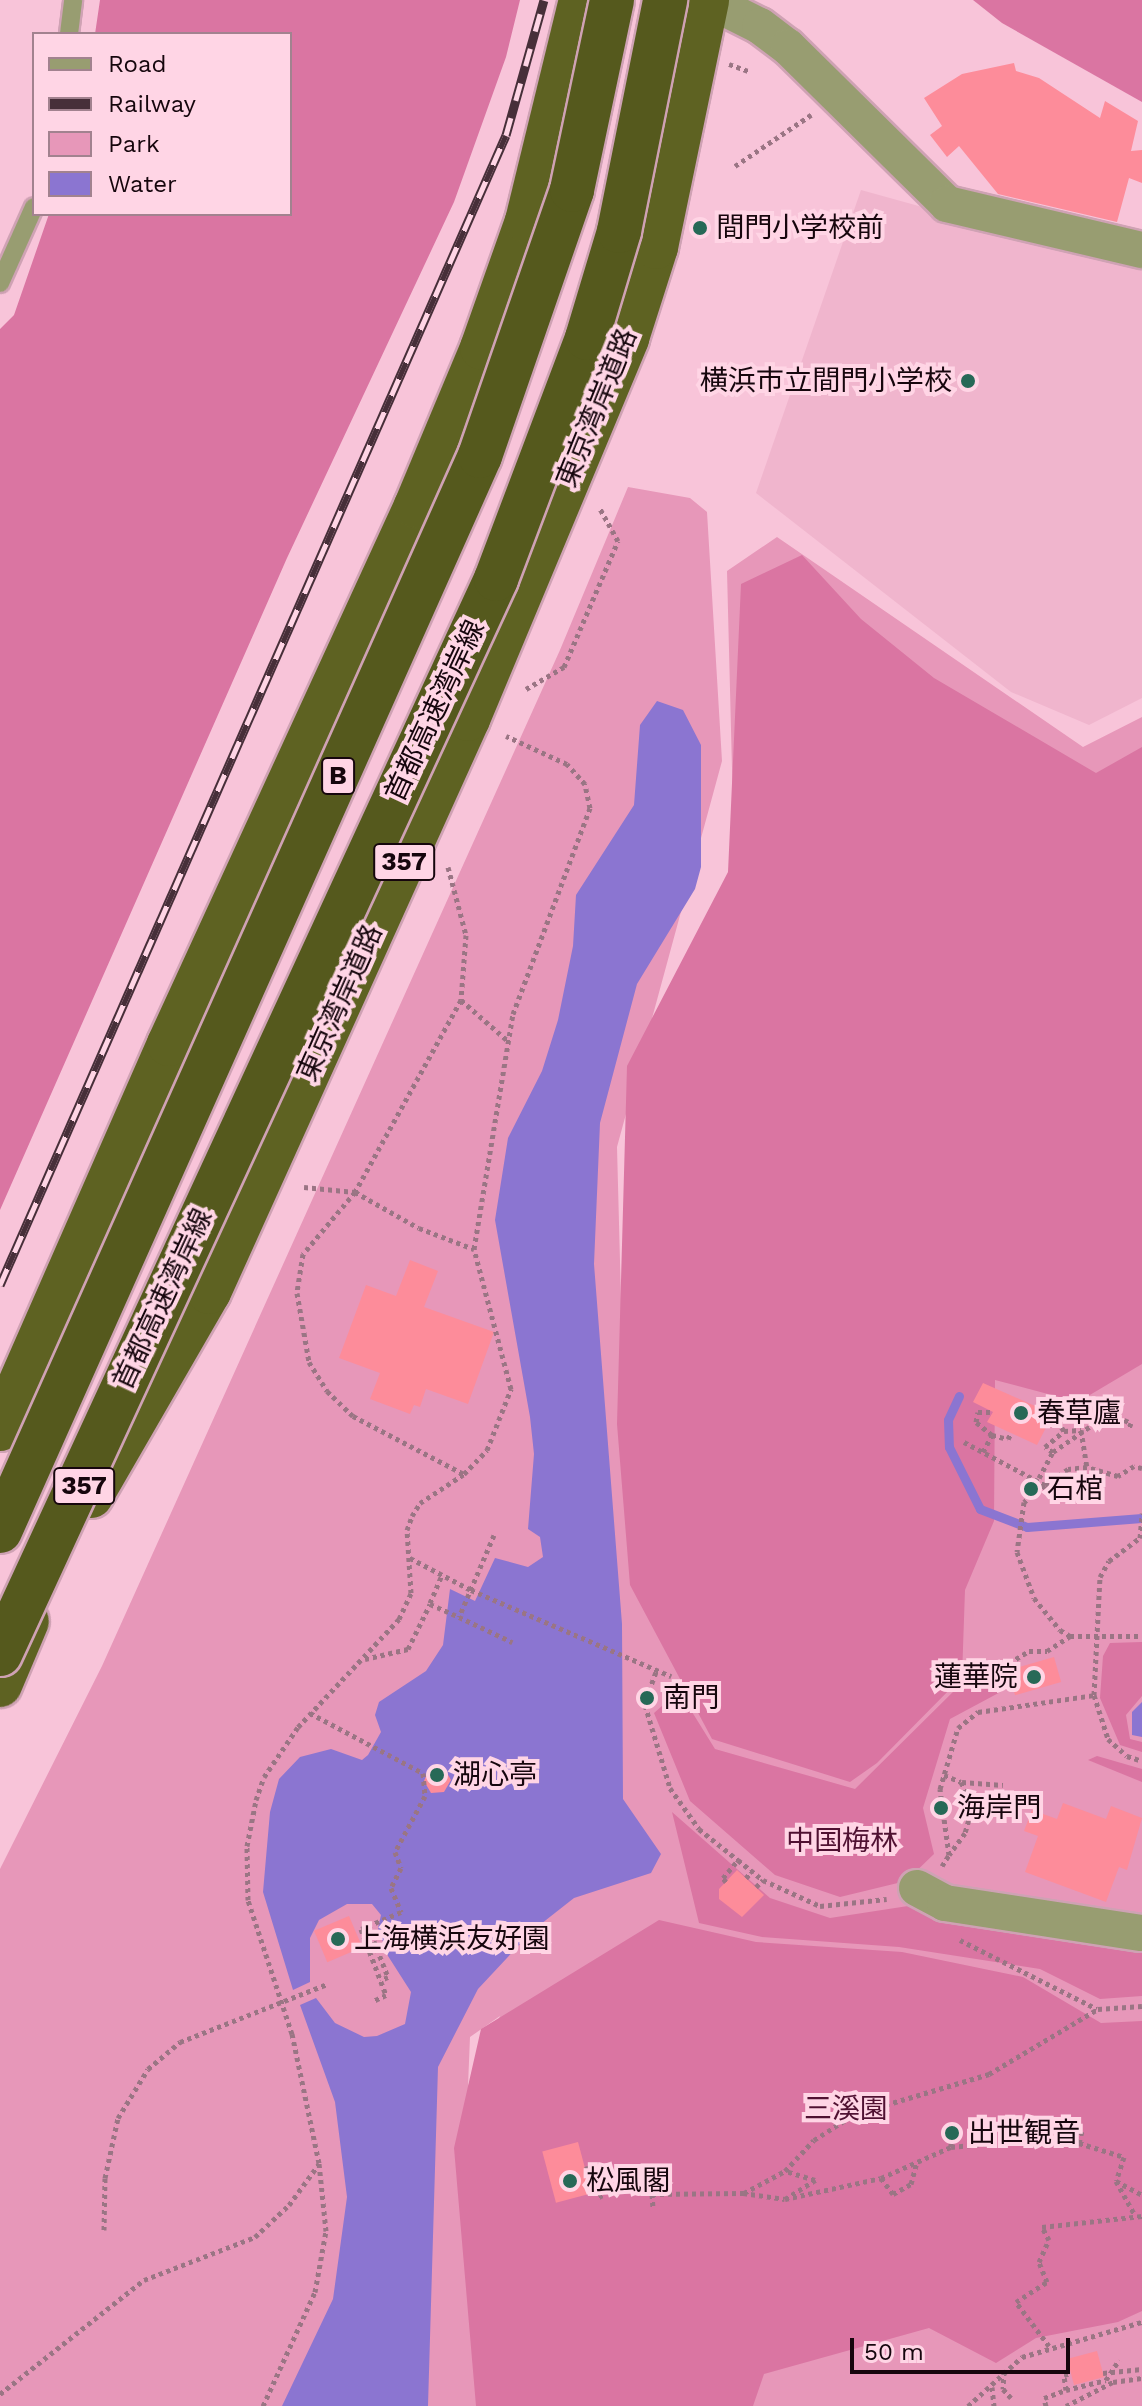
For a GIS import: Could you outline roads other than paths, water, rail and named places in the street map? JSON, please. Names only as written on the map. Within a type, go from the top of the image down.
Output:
[{"type":"highway","points":[[0,1429],[482,348],[527,221],[581,0]]},
{"type":"highway","name":"首都高速湾岸線","points":[[0,1531],[480,456],[572,190],[612,0]]},
{"type":"highway","name":"首都高速湾岸線","points":[[0,1654],[496,579],[587,338],[619,231],[665,0]]},
{"type":"highway","name":"東京湾岸道路","points":[[48,1570],[209,1292],[474,705],[627,338],[659,233],[708,0]]},
{"type":"highway","points":[[0,1456],[58,1362]]},
{"type":"highway","name":"東京湾岸道路","points":[[0,1685],[121,1402]]},
{"type":"street","points":[[708,0],[760,26],[838,96],[947,204],[1142,250]]},
{"type":"street","points":[[917,1888],[945,1903],[1142,1933]]},
{"type":"lane","points":[[69,32],[73,0]]},
{"type":"lane","points":[[0,283],[32,211]]},
{"type":"water","points":[[657,701],[683,710],[701,745],[701,867],[695,889],[637,984],[600,1123],[594,1264],[622,1624],[623,1799],[661,1854],[651,1873],[574,1898],[532,1931],[478,1989],[438,2067],[428,2406],[282,2406],[333,2299],[347,2197],[335,2102],[300,2005],[316,1998],[335,2023],[364,2037],[377,2036],[405,2024],[411,1992],[388,1956],[378,1928],[381,1915],[372,1904],[347,1904],[319,1920],[310,1938],[310,1982],[293,1990],[263,1892],[270,1812],[279,1779],[300,1757],[331,1749],[362,1760],[368,1755],[381,1732],[375,1715],[379,1702],[426,1671],[443,1645],[450,1589],[475,1601],[495,1558],[528,1567],[543,1557],[540,1537],[528,1529],[534,1454],[495,1220],[508,1138],[542,1071],[558,1020],[573,946],[576,895],[634,805],[640,725]]},
{"type":"water","points":[[1142,1702],[1142,1737],[1132,1735],[1132,1712]]},
{"type":"waterway","points":[[959,1396],[948,1420],[949,1447],[980,1509],[1027,1527],[1142,1518]]},
{"type":"railway","points":[[0,1285],[506,135],[544,0]]},
{"type":"place","name":"間門小学校前","points":[[700,228]]},
{"type":"place","name":"横浜市立間門小学校","points":[[968,381]]},
{"type":"place","name":"春草廬","points":[[1021,1413]]},
{"type":"place","name":"石棺","points":[[1031,1489]]},
{"type":"place","name":"蓮華院","points":[[1034,1677]]},
{"type":"place","name":"南門","points":[[647,1698]]},
{"type":"place","name":"湖心亭","points":[[437,1775]]},
{"type":"place","name":"海岸門","points":[[941,1808]]},
{"type":"place","name":"上海横浜友好園","points":[[338,1939]]},
{"type":"place","name":"出世観音","points":[[952,2133]]},
{"type":"place","name":"松風閣","points":[[570,2181]]},
{"type":"park label","name":"中国梅林","points":[[842,1841]]},
{"type":"park label","name":"三溪園","points":[[846,2109]]}]
